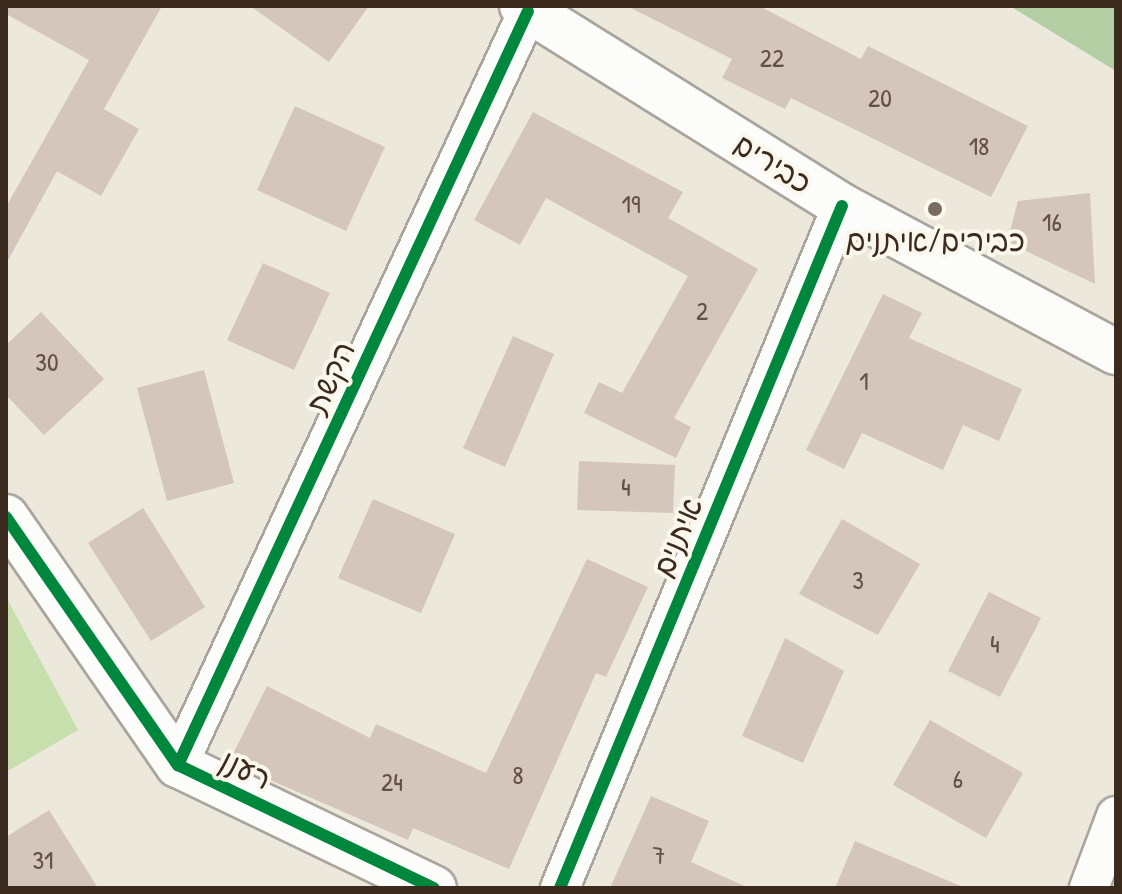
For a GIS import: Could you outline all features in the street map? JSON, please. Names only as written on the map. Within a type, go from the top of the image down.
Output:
[{"type":"street","name":"כבירים","points":[[525,8],[842,206],[1116,352]]},
{"type":"street","name":"הקשת","points":[[178,765],[525,8]]},
{"type":"street","name":"איתנים","points":[[560,888],[842,206]]},
{"type":"street","name":"רענן","points":[[6,517],[178,765],[434,888]]},
{"type":"street","points":[[1089,888],[1116,816]]},
{"type":"green space","points":[[1010,6],[1116,6],[1116,71]]},
{"type":"green space","points":[[6,597],[78,730],[6,772]]},
{"type":"building","points":[[6,6],[162,6],[104,109],[139,129],[101,196],[57,171],[6,264],[6,207],[89,60],[6,14]]},
{"type":"building","points":[[250,6],[369,6],[329,62]]},
{"type":"building","points":[[627,6],[759,6],[861,59],[868,46],[1028,126],[991,197],[791,98],[785,109],[722,78],[732,59]]},
{"type":"building","points":[[295,106],[385,147],[346,231],[257,190]]},
{"type":"building","points":[[533,112],[683,192],[668,218],[758,269],[674,418],[691,427],[676,458],[584,413],[599,382],[622,393],[688,276],[546,198],[520,245],[474,220]]},
{"type":"building","points":[[1090,193],[1095,284],[1007,242],[1018,201]]},
{"type":"building","points":[[263,263],[330,293],[294,370],[227,340]]},
{"type":"building","points":[[883,294],[922,313],[909,338],[1022,389],[999,441],[963,425],[943,470],[862,433],[844,469],[806,450]]},
{"type":"building","points":[[41,312],[104,379],[44,435],[6,395],[6,345]]},
{"type":"building","points":[[513,336],[554,354],[505,467],[463,448]]},
{"type":"building","points":[[204,370],[234,483],[167,501],[137,388]]},
{"type":"building","points":[[579,461],[675,465],[673,513],[577,510]]},
{"type":"building","points":[[373,499],[455,534],[421,613],[338,578]]},
{"type":"building","points":[[143,508],[205,607],[151,641],[88,543]]},
{"type":"building","points":[[842,519],[920,564],[878,635],[799,594]]},
{"type":"building","points":[[587,559],[648,587],[606,677],[596,673],[509,869],[413,828],[408,840],[229,762],[267,686],[370,738],[376,724],[486,773]]},
{"type":"building","points":[[989,592],[1041,618],[1000,697],[948,671]]},
{"type":"building","points":[[785,638],[844,671],[803,763],[742,736]]},
{"type":"building","points":[[930,720],[1023,773],[986,838],[893,785]]},
{"type":"building","points":[[651,796],[709,821],[691,862],[749,888],[610,888]]},
{"type":"building","points":[[49,810],[98,888],[6,888],[6,837]]},
{"type":"building","points":[[855,841],[965,888],[835,888]]},
{"type":"cycle path","points":[[178,765],[528,11]]},
{"type":"cycle path","points":[[560,888],[842,206]]},
{"type":"cycle path","points":[[6,517],[178,765],[434,888]]},
{"type":"place","name":"כבירים/איתנים","points":[[935,209]]}]
